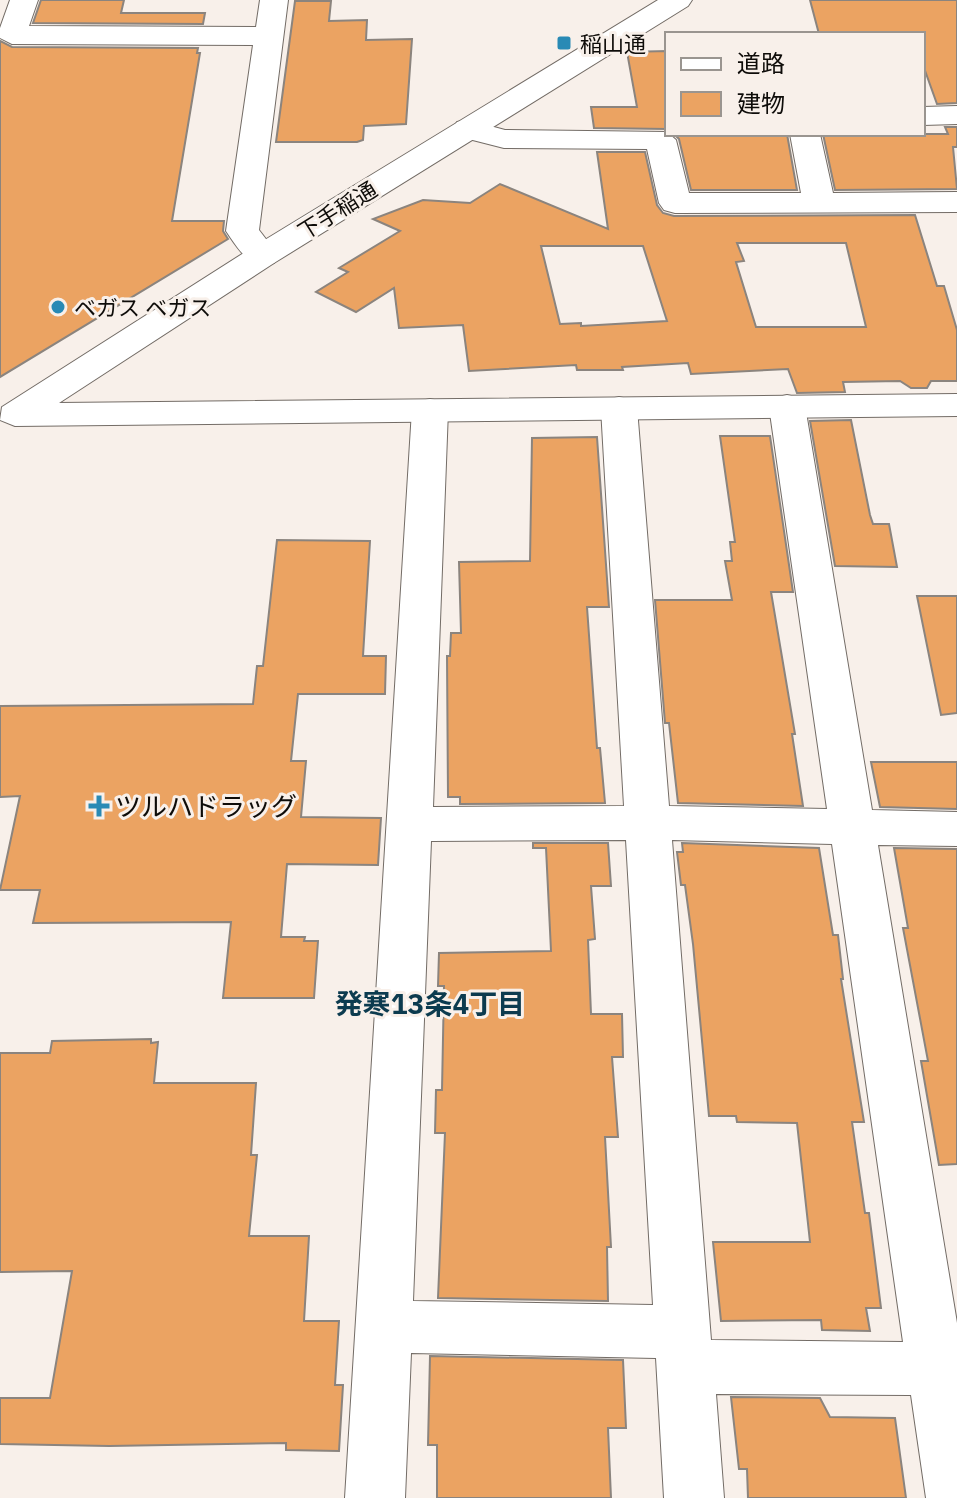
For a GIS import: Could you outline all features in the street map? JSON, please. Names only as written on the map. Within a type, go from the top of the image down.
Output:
[{"type":"street","points":[[24,0],[12,35],[269,36]]},
{"type":"street","points":[[262,256],[242,231],[274,0]]},
{"type":"street","name":"下手稲通","points":[[6,417],[678,0]]},
{"type":"street","points":[[925,116],[957,115]]},
{"type":"street","points":[[468,129],[504,139],[661,140],[675,203],[951,202],[957,238]]},
{"type":"street","points":[[805,136],[819,202]]},
{"type":"street","points":[[6,417],[787,406],[956,408]]},
{"type":"street","points":[[787,406],[852,829],[947,1369],[956,1498]]},
{"type":"street","points":[[619,408],[694,1498]]},
{"type":"street","points":[[375,1498],[430,410]]},
{"type":"street","points":[[409,824],[648,823],[957,829]]},
{"type":"street","points":[[384,1327],[947,1369]]},
{"type":"building","points":[[41,0],[124,0],[121,13],[205,13],[203,24],[33,23]]},
{"type":"building","points":[[810,0],[957,0],[957,103],[937,104],[925,71],[925,32],[818,32]]},
{"type":"building","points":[[295,1],[331,1],[329,21],[367,20],[366,40],[412,39],[406,124],[364,126],[363,140],[357,142],[276,142]]},
{"type":"building","name":"ベガス ベガス","points":[[0,41],[12,47],[198,48],[197,53],[200,53],[172,221],[224,221],[223,231],[228,239],[0,377]]},
{"type":"building","points":[[665,51],[665,129],[594,128],[591,107],[637,107],[627,52]]},
{"type":"building","points":[[945,127],[957,127],[957,147],[953,147],[957,189],[835,190],[823,136],[948,134]]},
{"type":"building","points":[[676,136],[787,136],[797,190],[691,190]]},
{"type":"building","points":[[597,152],[645,152],[657,205],[663,213],[674,216],[915,215],[937,286],[944,286],[957,330],[957,381],[931,381],[927,388],[911,388],[900,381],[843,382],[845,392],[797,393],[788,369],[691,374],[688,363],[622,367],[623,370],[577,370],[576,365],[469,371],[463,325],[399,328],[394,288],[356,312],[316,292],[348,272],[339,268],[400,231],[373,219],[423,200],[470,203],[500,184],[608,229]],"holes":[[[737,243],[846,243],[866,327],[756,327],[736,262],[744,261]],[[541,246],[643,246],[667,321],[581,326],[581,323],[560,324]]]},
{"type":"building","points":[[851,420],[870,515],[873,524],[889,524],[897,567],[835,566],[810,421]]},
{"type":"building","points":[[720,436],[770,436],[793,592],[771,592],[795,734],[792,734],[803,806],[678,803],[669,723],[665,723],[655,600],[732,600],[725,561],[732,561],[730,542],[735,542]]},
{"type":"building","points":[[597,437],[609,607],[587,607],[597,748],[600,748],[605,803],[460,804],[460,797],[448,797],[447,656],[450,656],[451,633],[461,633],[459,562],[530,561],[532,438]]},
{"type":"building","points":[[277,540],[370,541],[363,656],[386,656],[385,694],[298,694],[291,761],[306,761],[301,817],[381,818],[378,865],[287,864],[281,937],[305,937],[304,941],[318,941],[314,998],[223,998],[231,922],[33,923],[40,890],[0,890],[20,796],[0,797],[0,706],[253,704],[257,666],[263,666]]},
{"type":"building","points":[[917,596],[957,596],[957,713],[941,715]]},
{"type":"building","points":[[871,762],[957,762],[957,809],[880,807]]},
{"type":"building","points":[[533,843],[608,843],[611,886],[591,886],[595,939],[588,940],[591,1014],[622,1014],[623,1057],[612,1057],[618,1137],[605,1137],[611,1247],[607,1247],[608,1301],[438,1298],[445,1133],[435,1133],[436,1090],[442,1090],[444,986],[438,986],[439,953],[551,951],[546,848],[533,848]]},
{"type":"building","points":[[682,843],[819,848],[833,935],[838,935],[841,979],[864,1122],[852,1122],[865,1213],[869,1213],[881,1308],[866,1308],[870,1331],[822,1330],[821,1320],[721,1321],[713,1242],[810,1242],[797,1123],[737,1122],[736,1116],[709,1116],[693,944],[677,852],[683,852]]},
{"type":"building","points":[[894,848],[957,849],[957,1164],[939,1165],[921,1061],[928,1061],[903,928],[908,928]]},
{"type":"building","points":[[151,1039],[151,1043],[158,1042],[154,1083],[256,1083],[251,1155],[257,1155],[249,1236],[309,1236],[304,1321],[339,1321],[335,1385],[343,1385],[339,1451],[286,1450],[286,1443],[0,1444],[0,1398],[50,1398],[72,1271],[0,1272],[0,1053],[50,1053],[52,1041]]},
{"type":"building","points":[[430,1356],[623,1360],[626,1428],[608,1428],[611,1498],[437,1498],[437,1445],[428,1445]]},
{"type":"building","points":[[731,1397],[820,1398],[830,1417],[895,1418],[906,1498],[748,1498],[747,1469],[739,1469]]},
{"type":"place","name":"稲山通","points":[[564,43]]},
{"type":"place","name":"ベガス ベガス","points":[[58,307]]},
{"type":"place","name":"ツルハドラッグ","points":[[99,806]]},
{"type":"district","name":"発寒13条4丁目","points":[[430,1003]]}]
